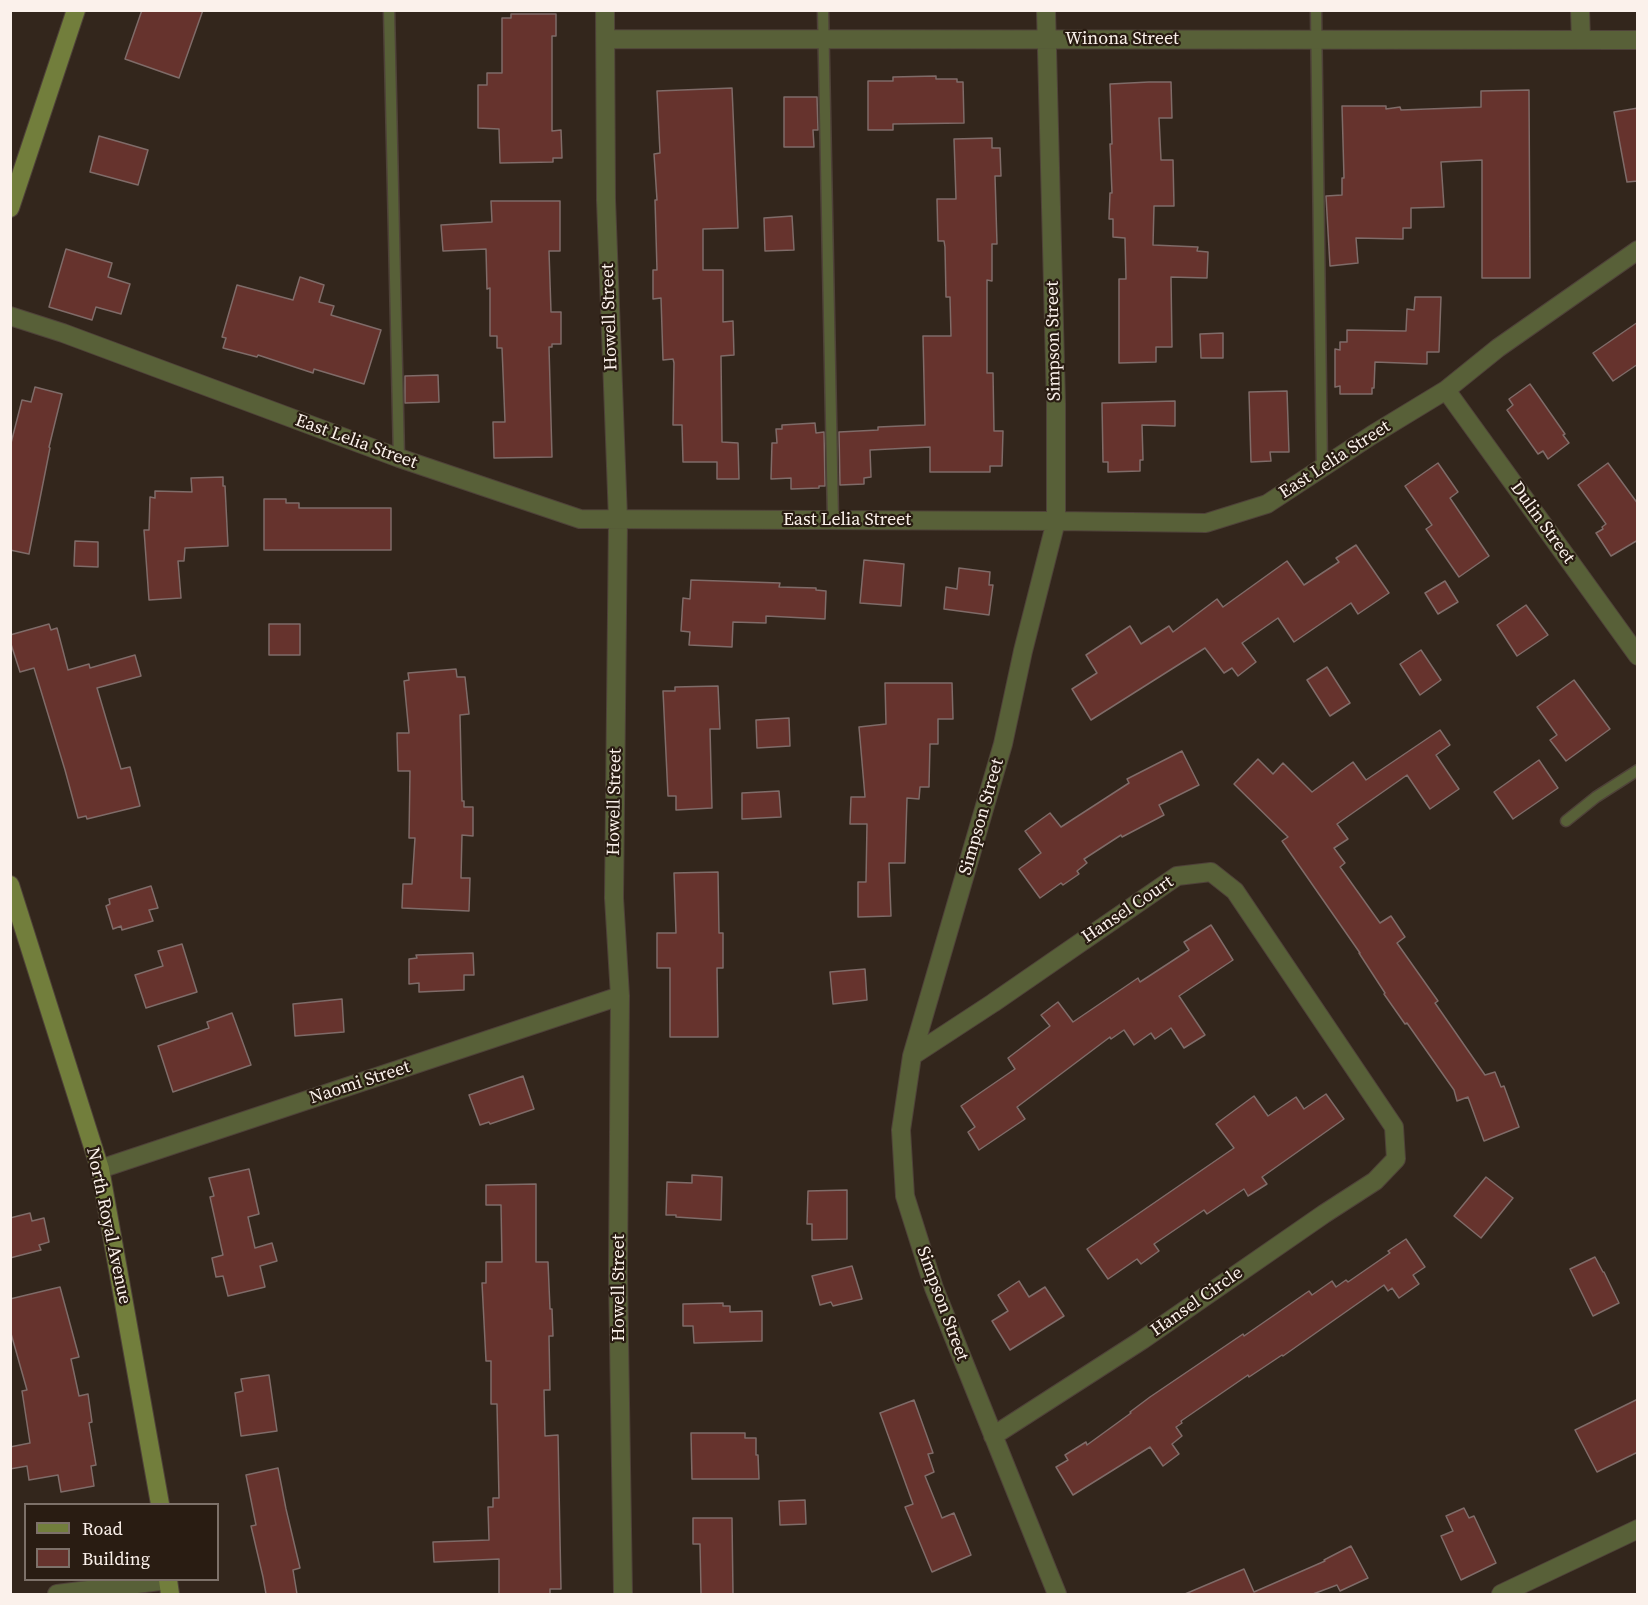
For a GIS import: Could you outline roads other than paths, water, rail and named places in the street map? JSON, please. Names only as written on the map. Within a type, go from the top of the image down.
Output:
[{"type":"street","points":[[10,208],[76,10]]},
{"type":"street","name":"Howell Street","points":[[605,10],[606,200],[618,519],[614,898],[620,996],[618,1274],[623,1594]]},
{"type":"street","name":"Simpson Street","points":[[1046,10],[1056,404],[1056,521],[1023,651],[1003,744],[912,1056],[901,1130],[905,1197],[934,1288],[1057,1594]]},
{"type":"street","points":[[1580,10],[1581,40]]},
{"type":"street","name":"Winona Street","points":[[606,39],[1638,40]]},
{"type":"street","name":"East Lelia Street","points":[[10,316],[63,333],[399,458],[580,519],[1206,523],[1268,504],[1372,435],[1446,390],[1498,348],[1638,250]]},
{"type":"street","name":"Dulin Street","points":[[1446,390],[1638,656]]},
{"type":"street","name":"Hansel Court","points":[[912,1056],[1177,876],[1211,872],[1234,891],[1394,1127],[1396,1160]]},
{"type":"street","name":"North Royal Avenue","points":[[10,885],[100,1169],[160,1503]]},
{"type":"street","name":"Naomi Street","points":[[100,1169],[620,996]]},
{"type":"street","name":"Hansel Circle","points":[[993,1436],[1142,1340],[1375,1181],[1396,1160]]},
{"type":"street","points":[[1501,1594],[1638,1529]]},
{"type":"street","points":[[57,1594],[160,1581]]},
{"type":"lane","points":[[389,10],[399,458]]},
{"type":"lane","points":[[823,10],[833,520]]},
{"type":"lane","points":[[1316,10],[1322,469]]},
{"type":"lane","points":[[1566,821],[1596,797],[1638,770]]}]
